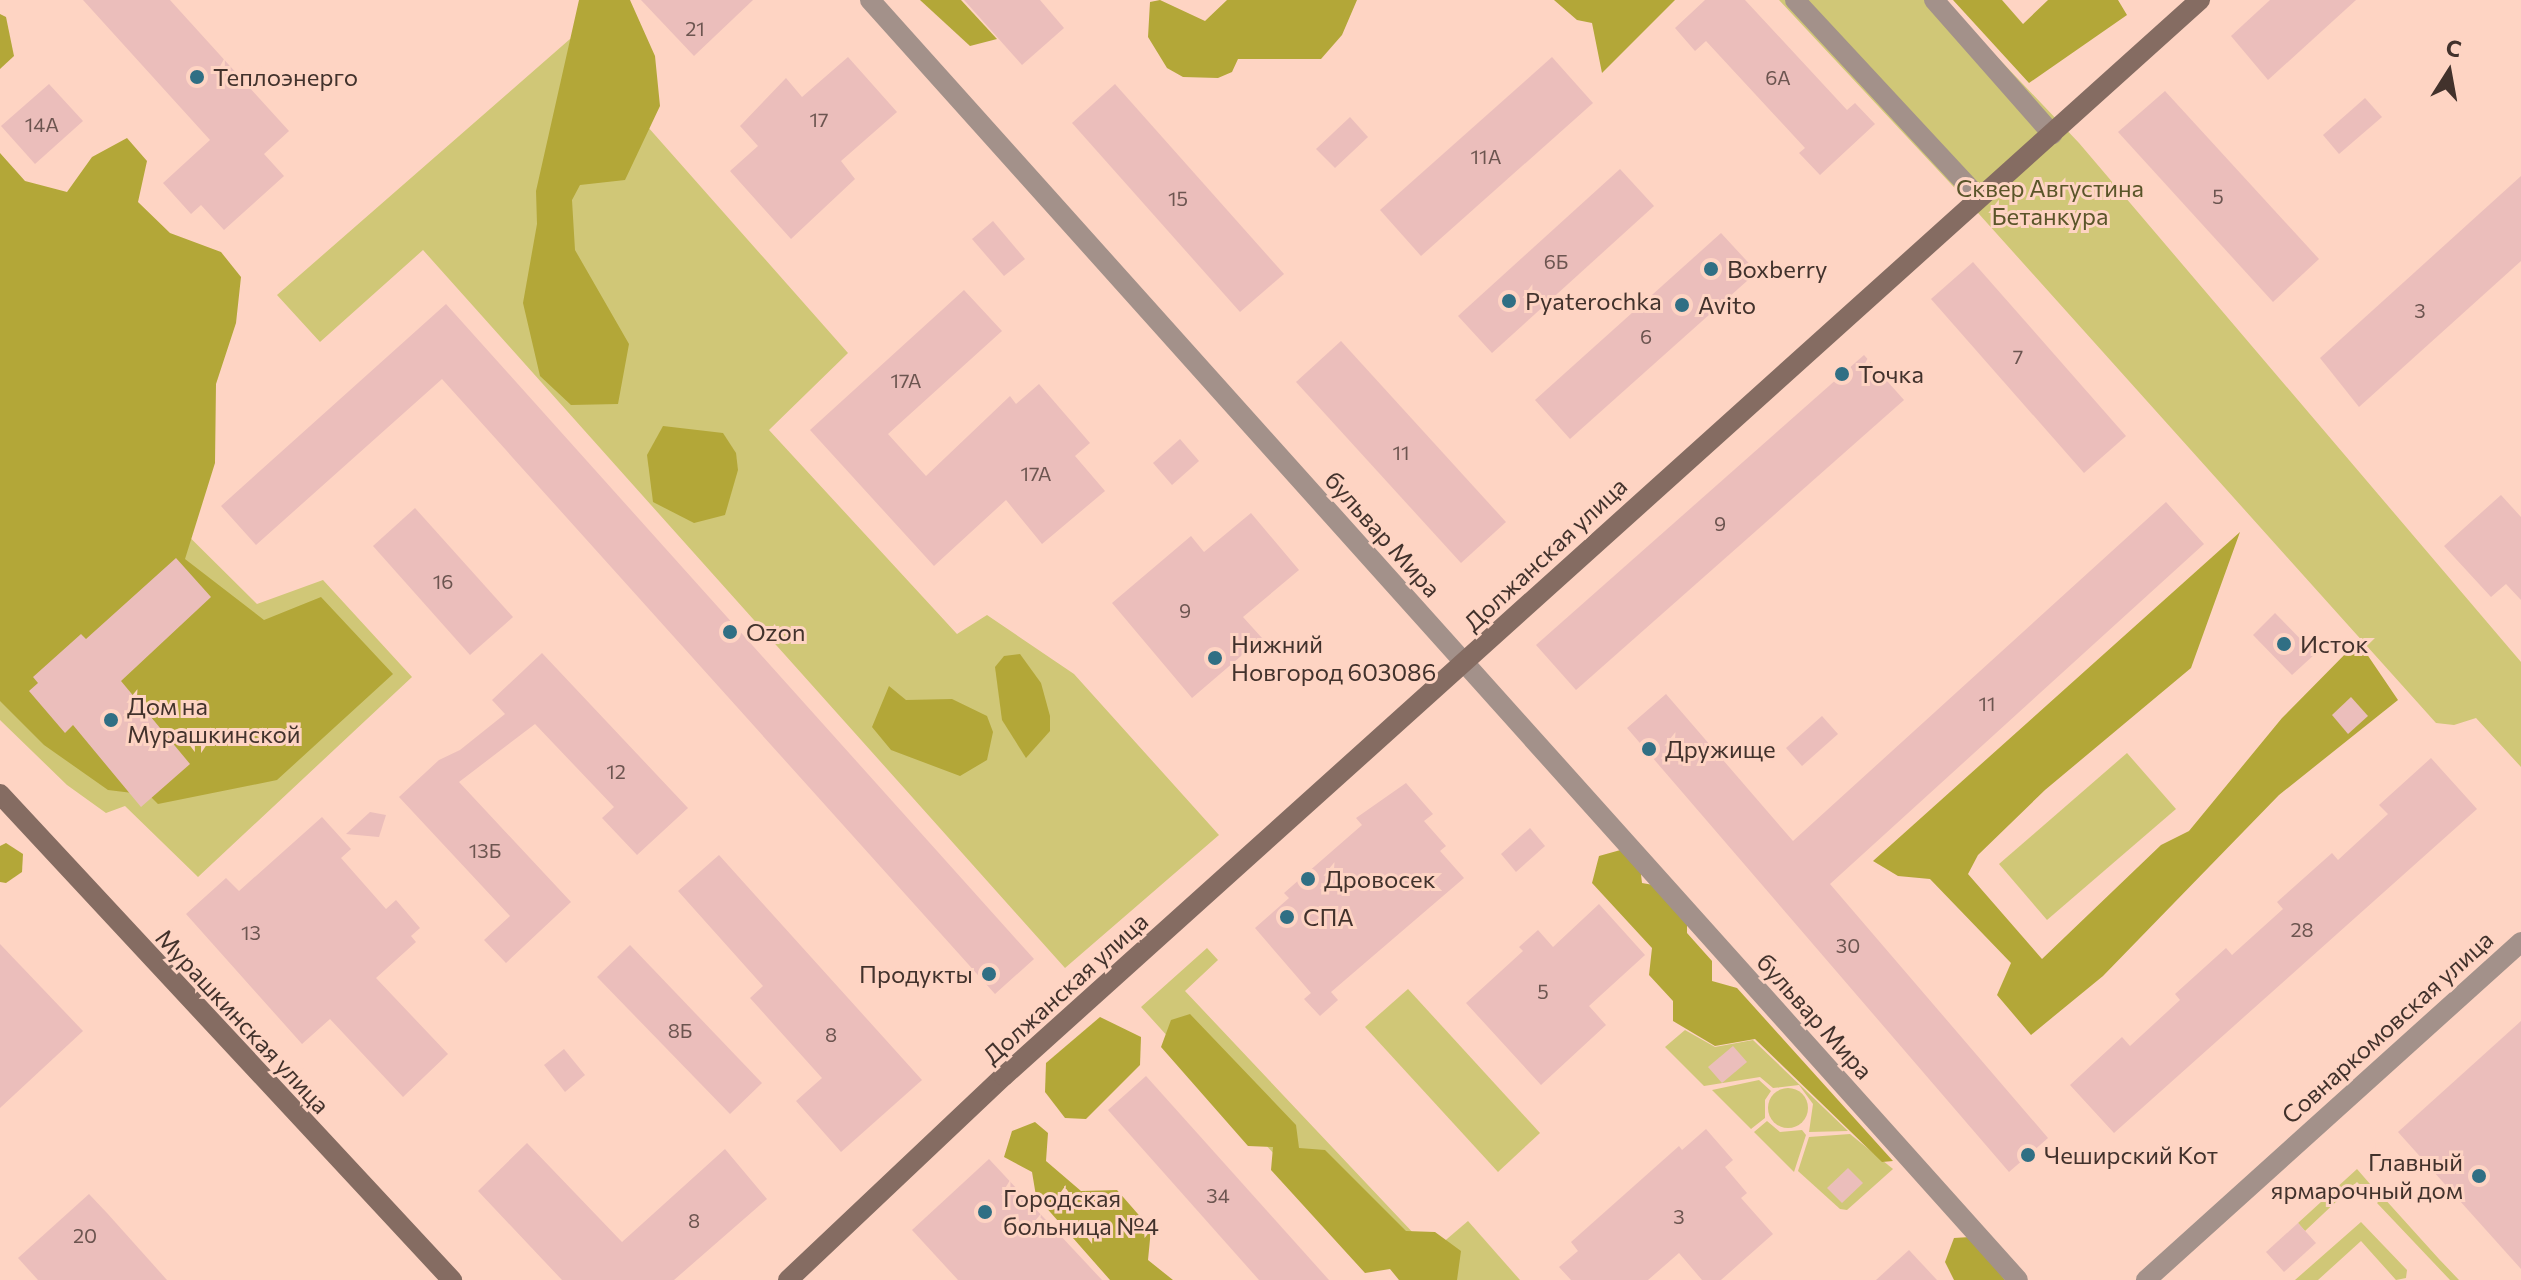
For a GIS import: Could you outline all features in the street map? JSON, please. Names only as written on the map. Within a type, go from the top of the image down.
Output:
[{"type":"main road","name":"Должанская улица","points":[[788,1280],[1004,1076],[1467,664],[1577,558],[2200,0]]},
{"type":"main road","name":"Мурашкинская улица","points":[[0,794],[452,1280]]},
{"type":"street","name":"бульвар Мира","points":[[870,0],[2018,1280]]},
{"type":"street","points":[[1795,0],[1978,197]]},
{"type":"street","points":[[1934,0],[2052,134]]},
{"type":"street","name":"Совнаркомовская улица","points":[[2146,1280],[2521,942]]},
{"type":"green space","name":"Сквер Августина Бетанкура","points":[[1779,0],[1943,0],[2079,143],[2521,662],[2521,767],[2476,718],[2454,725],[2436,723],[1979,214]]},
{"type":"green space","points":[[570,39],[848,353],[769,430],[957,634],[987,615],[1074,674],[1219,835],[1065,968],[423,250],[320,342],[277,295]]},
{"type":"green space","points":[[138,486],[257,604],[323,580],[412,677],[198,877],[125,806],[106,813],[67,785],[0,720],[0,582]]},
{"type":"green space","points":[[2127,753],[2176,809],[2047,920],[1999,864]]},
{"type":"green space","points":[[1207,948],[1218,960],[1185,991],[1417,1237],[1379,1270],[1141,1007]]},
{"type":"green space","points":[[1408,989],[1540,1133],[1498,1172],[1365,1027]]},
{"type":"green space","points":[[1685,1030],[1715,1047],[1753,1040],[1848,1131],[1809,1132],[1813,1104],[1799,1085],[1773,1088],[1760,1077],[1704,1086],[1665,1047]]},
{"type":"green space","points":[[1759,1080],[1771,1091],[1765,1100],[1765,1118],[1751,1129],[1712,1090]]},
{"type":"green space","points":[[1788,1088],[1802,1094],[1808,1108],[1802,1122],[1788,1128],[1774,1122],[1768,1108],[1774,1094]]},
{"type":"green space","points":[[1767,1121],[1780,1132],[1802,1130],[1806,1135],[1794,1172],[1754,1132]]},
{"type":"green space","points":[[1850,1134],[1893,1169],[1847,1210],[1840,1209],[1798,1171],[1809,1137]]},
{"type":"green space","points":[[2357,1169],[2370,1184],[2365,1190],[2357,1182],[2305,1231],[2298,1223]]},
{"type":"green space","points":[[2383,1197],[2459,1280],[2450,1280],[2377,1203]]},
{"type":"green space","points":[[1468,1221],[1520,1280],[1399,1280]]},
{"type":"green space","points":[[2361,1222],[2407,1270],[2406,1278],[2396,1280],[2361,1241],[2318,1280],[2295,1280]]},
{"type":"shaded area","points":[[579,0],[630,0],[655,56],[660,106],[625,180],[580,185],[572,200],[575,250],[629,344],[618,404],[571,405],[540,376],[523,303],[537,224],[536,191]]},
{"type":"shaded area","points":[[920,0],[961,0],[997,39],[970,46]]},
{"type":"shaded area","points":[[1160,0],[1205,21],[1227,0],[1357,0],[1342,35],[1321,59],[1238,59],[1232,72],[1218,78],[1183,77],[1167,68],[1148,37],[1150,2]]},
{"type":"shaded area","points":[[1554,0],[1675,0],[1602,73],[1592,23],[1577,20]]},
{"type":"shaded area","points":[[1953,0],[2002,0],[2023,24],[2048,0],[2118,0],[2127,15],[2029,83]]},
{"type":"shaded area","points":[[0,14],[6,17],[14,56],[0,69]]},
{"type":"shaded area","points":[[127,138],[147,161],[138,202],[170,233],[221,252],[241,277],[236,323],[216,384],[215,463],[185,559],[264,620],[321,597],[393,674],[277,780],[158,804],[149,795],[108,790],[44,745],[0,701],[0,153],[25,181],[67,192],[92,157]]},
{"type":"shaded area","points":[[663,426],[723,433],[736,453],[738,470],[725,515],[694,523],[653,502],[647,455]]},
{"type":"shaded area","points":[[2240,532],[2191,668],[2045,790],[1978,855],[1968,874],[2042,959],[2161,845],[2189,831],[2282,718],[2358,641],[2398,700],[2279,795],[2103,976],[2031,1035],[1997,995],[2011,963],[1930,879],[1898,876],[1873,861]]},
{"type":"shaded area","points":[[1020,654],[1041,683],[1050,716],[1050,731],[1026,758],[1002,720],[995,667],[1004,656]]},
{"type":"shaded area","points":[[889,686],[906,700],[952,699],[987,716],[993,732],[987,760],[960,776],[891,750],[872,727]]},
{"type":"shaded area","points":[[6,843],[23,854],[22,872],[6,883],[0,882],[0,846]]},
{"type":"shaded area","points":[[1624,849],[1640,866],[1642,883],[1659,886],[1687,916],[1687,933],[1712,961],[1712,981],[1737,988],[1893,1161],[1882,1162],[1755,1039],[1715,1046],[1673,1021],[1673,1001],[1649,975],[1652,948],[1592,883],[1599,856]]},
{"type":"shaded area","points":[[1190,1014],[1296,1125],[1299,1148],[1325,1150],[1406,1231],[1435,1232],[1461,1251],[1457,1280],[1399,1280],[1390,1269],[1365,1273],[1271,1170],[1273,1147],[1248,1146],[1161,1047],[1171,1020]]},
{"type":"shaded area","points":[[1100,1017],[1141,1037],[1140,1065],[1086,1119],[1065,1118],[1045,1092],[1046,1063]]},
{"type":"shaded area","points":[[1035,1122],[1048,1133],[1046,1161],[1081,1191],[1117,1190],[1151,1229],[1148,1260],[1173,1280],[1110,1280],[1036,1196],[1032,1172],[1004,1157],[1012,1131]]},
{"type":"shaded area","points":[[1970,1237],[2005,1280],[1954,1280],[1945,1262],[1954,1238]]},
{"type":"building","name":"Теплоэнерго","points":[[83,0],[170,0],[289,131],[264,154],[284,176],[224,230],[201,205],[191,214],[163,183],[210,140]]},
{"type":"building","points":[[641,0],[753,0],[694,56]]},
{"type":"building","points":[[964,0],[1040,0],[1064,28],[1022,65]]},
{"type":"building","points":[[1705,0],[1745,0],[1847,110],[1855,103],[1875,124],[1820,175],[1799,153],[1805,148],[1706,41],[1695,51],[1675,28]]},
{"type":"building","points":[[2270,0],[2356,0],[2268,80],[2231,36]]},
{"type":"building","points":[[848,57],[897,112],[841,161],[855,179],[791,239],[730,171],[758,146],[740,126],[786,78],[802,97]]},
{"type":"building","points":[[1552,57],[1593,103],[1421,256],[1380,210]]},
{"type":"building","points":[[49,84],[83,121],[35,164],[1,126]]},
{"type":"building","points":[[1115,84],[1284,274],[1240,312],[1072,123]]},
{"type":"building","points":[[2165,91],[2319,259],[2273,302],[2118,132]]},
{"type":"building","points":[[2365,98],[2382,117],[2339,154],[2323,135]]},
{"type":"building","points":[[1350,117],[1368,137],[1335,168],[1316,149]]},
{"type":"building","points":[[1620,169],[1654,206],[1492,353],[1458,316]]},
{"type":"building","points":[[2521,176],[2521,261],[2359,407],[2320,358]]},
{"type":"building","points":[[993,221],[1025,259],[1004,276],[972,239]]},
{"type":"building","points":[[1721,233],[1757,272],[1570,439],[1535,400]]},
{"type":"building","points":[[1973,262],[2126,436],[2084,473],[1931,299]]},
{"type":"building","points":[[964,290],[1002,331],[888,434],[926,476],[1010,396],[1016,404],[1039,384],[1090,443],[1075,456],[1105,491],[1042,544],[1006,500],[934,566],[810,430]]},
{"type":"building","points":[[446,304],[1034,959],[995,994],[442,379],[256,545],[221,506]]},
{"type":"building","points":[[1341,341],[1506,522],[1461,563],[1296,382]]},
{"type":"building","points":[[1864,355],[1904,400],[1576,690],[1536,645]]},
{"type":"building","points":[[1180,439],[1199,461],[1172,485],[1153,463]]},
{"type":"building","points":[[2501,495],[2521,517],[2521,600],[2506,584],[2491,597],[2444,546]]},
{"type":"building","points":[[2166,502],[2204,544],[1830,884],[2048,1138],[2009,1172],[1627,728],[1666,694],[1793,841]]},
{"type":"building","points":[[415,508],[513,617],[470,655],[373,546]]},
{"type":"building","points":[[1251,513],[1299,570],[1243,617],[1262,638],[1192,698],[1112,603],[1191,536],[1204,552]]},
{"type":"building","name":"Дом на Мурашкинской","points":[[176,558],[211,597],[121,681],[190,764],[141,807],[73,725],[65,733],[29,691],[38,683],[33,677],[81,634],[86,639]]},
{"type":"building","name":"Исток","points":[[2275,613],[2315,654],[2292,675],[2253,635]]},
{"type":"building","points":[[542,653],[688,808],[637,855],[602,818],[614,807],[535,724],[459,782],[571,902],[506,963],[484,940],[510,916],[399,797],[439,760],[460,750],[505,714],[492,700]]},
{"type":"building","points":[[2351,697],[2368,716],[2348,734],[2332,715]]},
{"type":"building","points":[[1822,716],[1838,734],[1802,766],[1786,748]]},
{"type":"building","points":[[2431,758],[2477,809],[2114,1133],[2070,1085],[2122,1037],[2130,1046],[2180,1000],[2175,994],[2226,948],[2232,955],[2283,909],[2277,902],[2332,853],[2338,860],[2388,814],[2379,805]]},
{"type":"building","points":[[1406,783],[1433,814],[1424,821],[1446,846],[1440,851],[1464,878],[1331,992],[1338,1000],[1320,1016],[1304,999],[1311,993],[1255,928],[1289,898],[1284,893],[1362,825],[1356,818]]},
{"type":"building","points":[[370,812],[386,815],[379,837],[346,834]]},
{"type":"building","points":[[322,817],[351,849],[341,858],[386,909],[396,900],[420,928],[411,936],[416,942],[376,978],[448,1054],[403,1097],[330,1019],[302,1044],[186,914],[226,878],[239,891]]},
{"type":"building","points":[[1530,828],[1545,846],[1516,872],[1501,854]]},
{"type":"building","points":[[719,855],[922,1080],[841,1152],[796,1101],[822,1078],[750,998],[763,986],[678,891]]},
{"type":"building","points":[[1599,904],[1645,955],[1589,1006],[1606,1025],[1541,1085],[1466,1003],[1523,951],[1519,947],[1538,930],[1553,947]]},
{"type":"building","points":[[0,944],[83,1031],[0,1108]]},
{"type":"building","points":[[630,945],[762,1083],[730,1114],[597,977]]},
{"type":"building","name":"Главный ярмарочный дом","points":[[2521,1021],[2521,1269],[2398,1132]]},
{"type":"building","points":[[1733,1046],[1747,1062],[1722,1083],[1708,1067]]},
{"type":"building","points":[[564,1049],[585,1075],[565,1092],[544,1065]]},
{"type":"building","points":[[1146,1076],[1329,1280],[1259,1280],[1108,1110]]},
{"type":"building","points":[[1706,1129],[1733,1160],[1725,1167],[1747,1193],[1741,1198],[1773,1234],[1721,1280],[1702,1280],[1679,1253],[1648,1280],[1571,1280],[1559,1267],[1578,1251],[1571,1242],[1679,1146],[1682,1150]]},
{"type":"building","points":[[527,1143],[622,1242],[725,1149],[767,1199],[674,1280],[562,1280],[478,1191]]},
{"type":"building","name":"Городская больница №4","points":[[989,1159],[1102,1280],[958,1280],[912,1230]]},
{"type":"building","points":[[1848,1168],[1863,1183],[1842,1203],[1827,1188]]},
{"type":"building","points":[[89,1194],[167,1280],[38,1280],[18,1258]]},
{"type":"building","points":[[2298,1223],[2316,1243],[2284,1272],[2266,1252]]},
{"type":"building","points":[[1909,1250],[1937,1280],[1876,1280]]},
{"type":"place","name":"Теплоэнерго","points":[[197,77]]},
{"type":"place","name":"Boxberry","points":[[1711,269]]},
{"type":"place","name":"Pyaterochka","points":[[1509,301]]},
{"type":"place","name":"Avito","points":[[1682,305]]},
{"type":"place","name":"Точка","points":[[1842,374]]},
{"type":"place","name":"Ozon","points":[[730,632]]},
{"type":"place","name":"Исток","points":[[2284,644]]},
{"type":"place","name":"Нижний Новгород 603086","points":[[1215,658]]},
{"type":"place","name":"Дом на Мурашкинской","points":[[111,720]]},
{"type":"place","name":"Дружище","points":[[1649,749]]},
{"type":"place","name":"Дровосек","points":[[1308,879]]},
{"type":"place","name":"СПА","points":[[1287,917]]},
{"type":"place","name":"Продукты","points":[[989,974]]},
{"type":"place","name":"Чеширский Кот","points":[[2028,1155]]},
{"type":"place","name":"Главный ярмарочный дом","points":[[2479,1176]]},
{"type":"place","name":"Городская больница №4","points":[[985,1212]]}]
